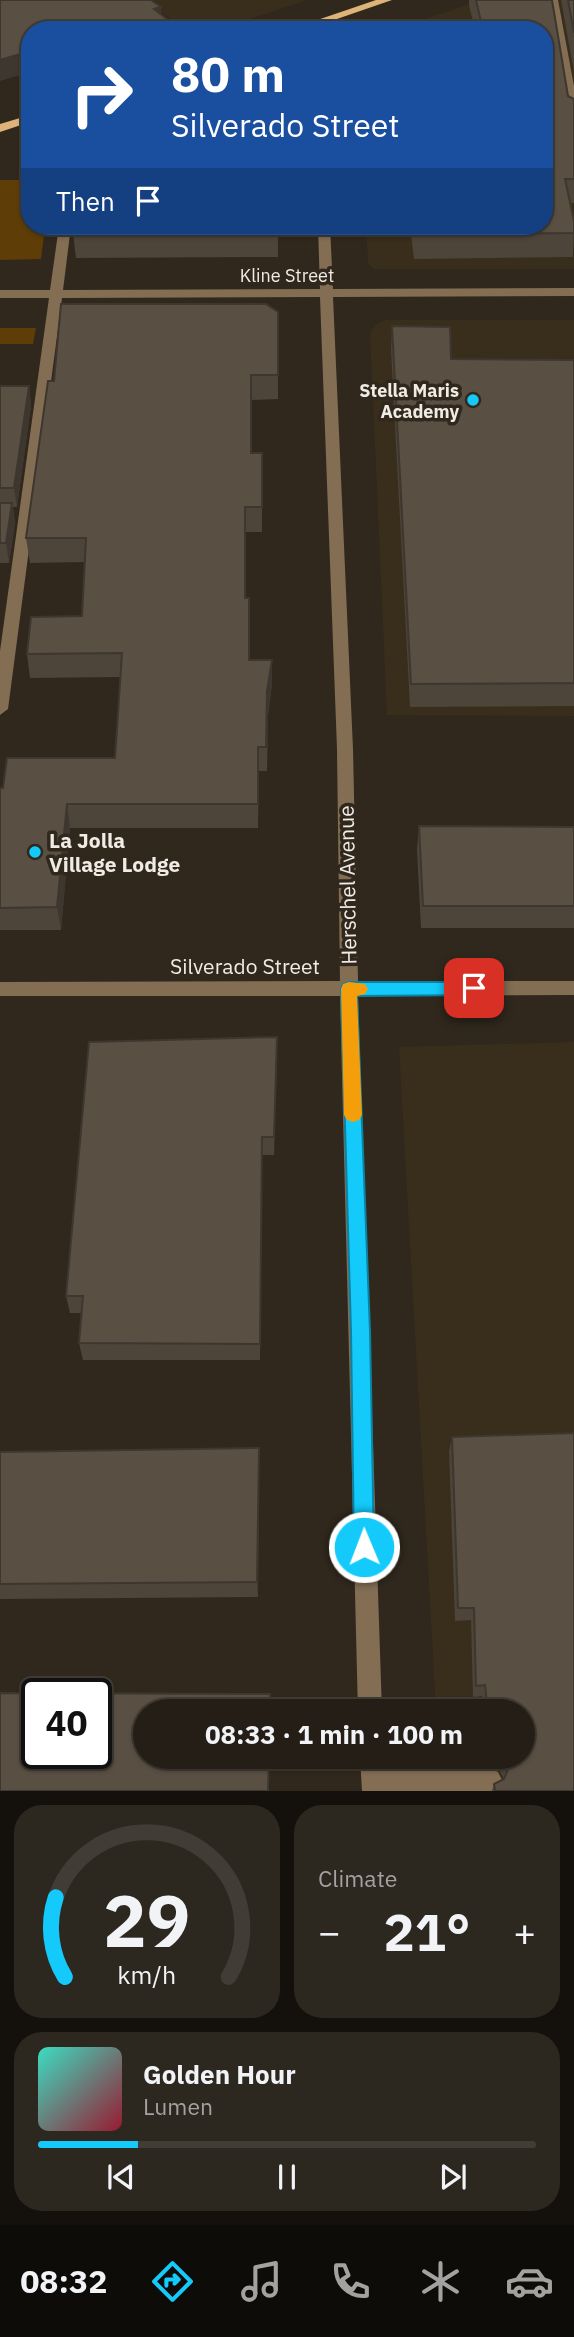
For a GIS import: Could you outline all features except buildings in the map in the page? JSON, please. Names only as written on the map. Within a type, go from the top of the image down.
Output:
[{"type":"main road","points":[[330,21],[387,0]]},
{"type":"main road","points":[[0,128],[21,121]]},
{"type":"street","points":[[553,0],[574,119]]},
{"type":"street","points":[[0,709],[20,515],[57,293],[64,235]]},
{"type":"street","name":"Herschel Avenue","points":[[324,235],[345,749],[349,989],[370,1699]]},
{"type":"street","name":"Kline Street","points":[[0,294],[574,292]]},
{"type":"street","name":"Silverado Street","points":[[0,989],[574,988]]},
{"type":"street","points":[[373,1775],[490,1780]]},
{"type":"shaded area","points":[[145,0],[307,0],[244,21],[174,21]]},
{"type":"shaded area","points":[[481,0],[574,0],[574,126],[553,59],[553,21],[419,21]]},
{"type":"shaded area","points":[[0,180],[21,180],[21,235],[44,235],[41,259],[0,260]]},
{"type":"shaded area","points":[[574,196],[574,269],[374,269],[368,264],[366,235],[553,235],[553,217]]},
{"type":"shaded area","points":[[384,320],[574,320],[574,716],[387,715],[370,333]]},
{"type":"shaded area","points":[[0,328],[36,328],[33,344],[0,344]]},
{"type":"shaded area","points":[[574,1042],[574,1791],[440,1791],[439,1769],[535,1769],[535,1699],[435,1699],[399,1047]]},
{"type":"slow traffic","points":[[353,1115],[349,989],[359,989]]},
{"type":"place","name":"Stella Maris Academy","points":[[473,400]]},
{"type":"place","name":"La Jolla Village Lodge","points":[[35,852]]},
{"type":"route","points":[[364,1547],[349,989],[474,988]]}]
